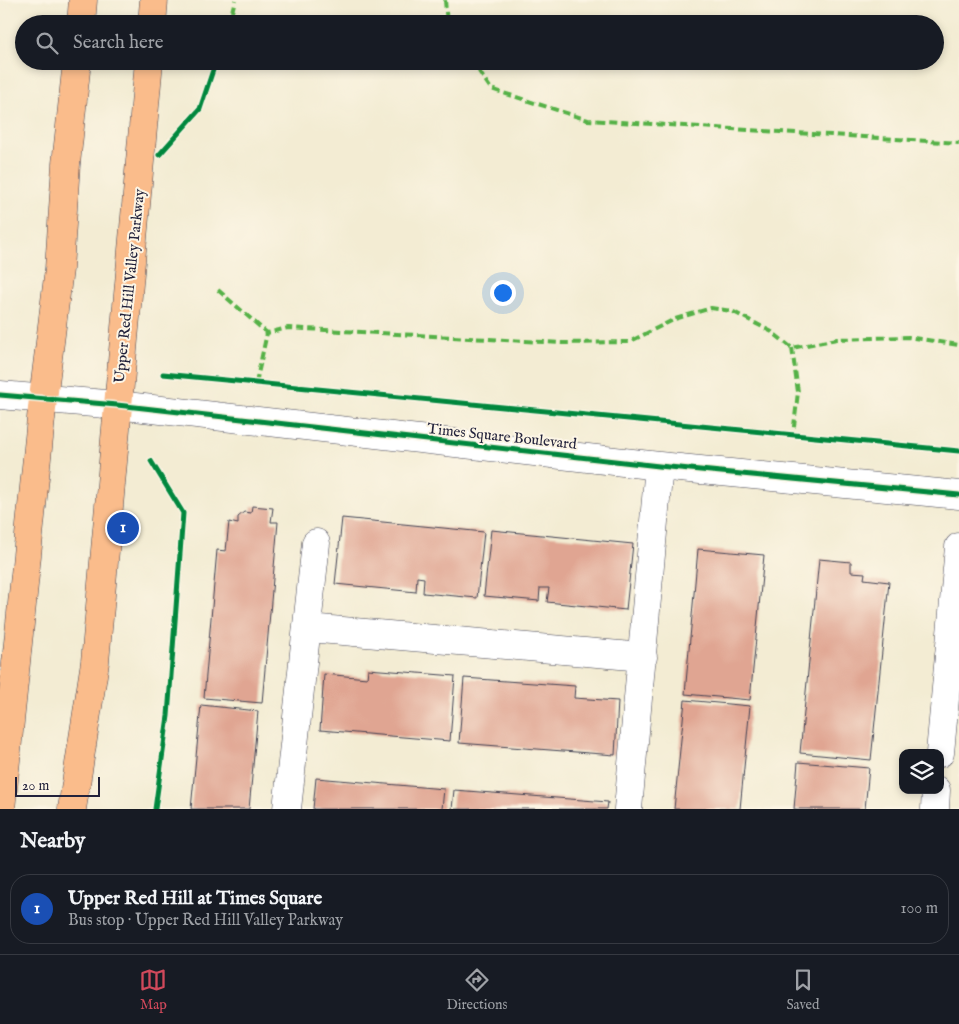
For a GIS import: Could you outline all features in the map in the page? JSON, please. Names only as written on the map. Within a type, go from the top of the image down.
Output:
[{"type":"main road","points":[[82,15],[83,0]]},
{"type":"main road","points":[[153,15],[154,0]]},
{"type":"main road","points":[[1,809],[58,269],[66,164],[76,70]]},
{"type":"main road","name":"Upper Red Hill Valley Parkway","points":[[72,809],[95,662],[148,70]]},
{"type":"street","name":"Times Square Boulevard","points":[[0,395],[117,405],[659,466],[959,495]]},
{"type":"street","points":[[628,809],[659,466]]},
{"type":"street","points":[[287,809],[316,543]]},
{"type":"street","points":[[940,749],[959,547]]},
{"type":"street","points":[[308,628],[643,657]]},
{"type":"street","points":[[935,809],[936,794]]},
{"type":"building","points":[[252,506],[273,508],[271,522],[278,522],[262,703],[204,698],[217,550],[226,551],[229,522],[238,524],[238,517],[244,512],[251,513]]},
{"type":"building","points":[[342,518],[484,532],[477,598],[423,593],[424,578],[417,577],[416,592],[335,584]]},
{"type":"building","points":[[491,530],[633,544],[626,610],[547,602],[549,588],[540,588],[539,601],[484,596]]},
{"type":"building","points":[[698,549],[764,555],[750,700],[685,694]]},
{"type":"building","points":[[819,559],[851,562],[851,572],[865,573],[864,579],[889,582],[871,760],[800,753]]},
{"type":"building","points":[[368,669],[455,676],[450,741],[320,730],[324,674],[367,678]]},
{"type":"building","points":[[464,678],[575,686],[574,698],[618,701],[615,755],[459,743]]},
{"type":"building","points":[[685,700],[750,706],[740,809],[674,809]]},
{"type":"building","points":[[201,705],[258,711],[249,809],[191,809]]},
{"type":"building","points":[[798,762],[869,768],[865,809],[794,809]]},
{"type":"building","points":[[316,778],[444,789],[442,809],[313,809]]},
{"type":"building","points":[[454,790],[608,802],[607,809],[452,809]]},
{"type":"marked path","points":[[231,15],[235,0]]},
{"type":"marked path","points":[[445,0],[446,15]]},
{"type":"marked path","points":[[478,70],[491,89],[588,120],[959,143]]},
{"type":"marked path","points":[[218,290],[267,333],[288,328],[561,343],[629,342],[675,319],[711,308],[732,311],[772,332],[792,348],[837,339],[908,337],[959,345]]},
{"type":"marked path","points":[[256,383],[267,333]]},
{"type":"marked path","points":[[792,348],[798,392],[793,435]]},
{"type":"cycle path","points":[[159,155],[200,109],[213,70]]},
{"type":"cycle path","points":[[163,374],[959,451]]},
{"type":"cycle path","points":[[0,395],[117,405],[659,466],[959,495]]},
{"type":"cycle path","points":[[151,461],[183,513],[168,716],[155,809]]},
{"type":"place","name":"Upper Red Hill at Times Square","points":[[123,528]]}]
